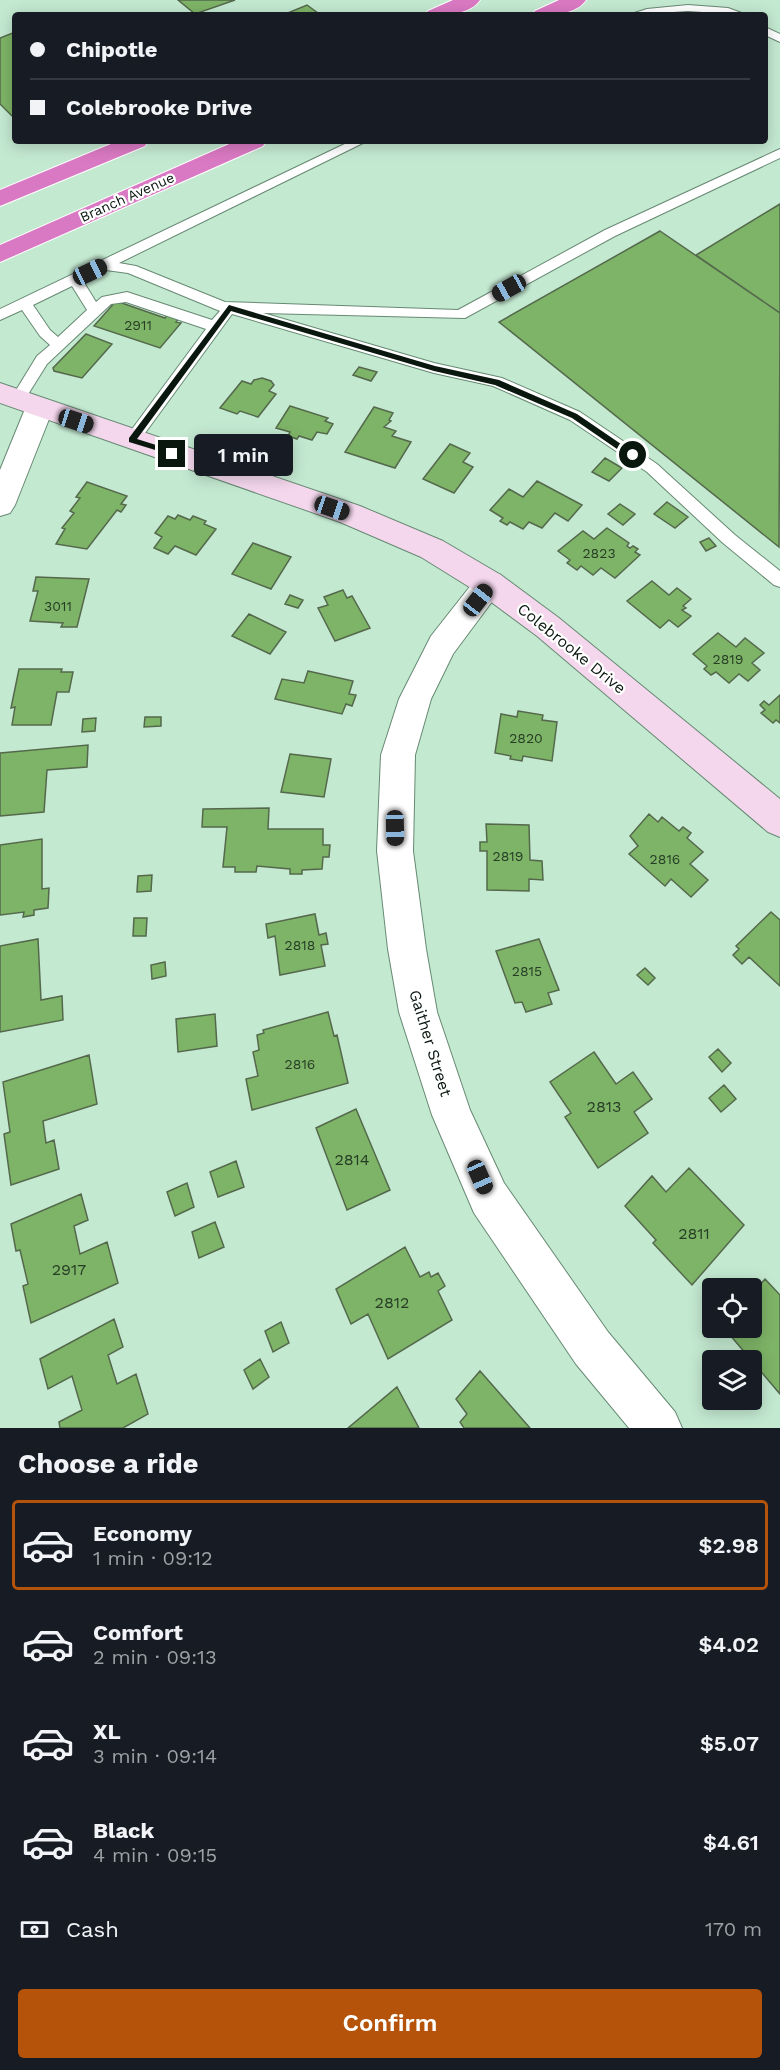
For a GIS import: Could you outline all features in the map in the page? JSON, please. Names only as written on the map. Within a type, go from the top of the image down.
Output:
[{"type":"highway","points":[[442,12],[470,0]]},
{"type":"highway","points":[[549,12],[575,1]]},
{"type":"highway","points":[[0,199],[130,144]]},
{"type":"highway","name":"Branch Avenue","points":[[0,254],[248,144]]},
{"type":"street","name":"Colebrooke Drive","points":[[19,400],[350,514],[432,549],[490,584],[548,627],[780,821]]},
{"type":"street","points":[[0,506],[19,400]]},
{"type":"street","name":"Gaither Street","points":[[490,584],[442,645],[415,699],[398,755],[395,851],[406,949],[418,1012],[452,1115],[489,1198],[592,1348],[658,1428]]},
{"type":"lane","points":[[655,12],[684,8],[716,9],[728,12]]},
{"type":"lane","points":[[0,315],[355,144]]},
{"type":"lane","points":[[229,308],[460,315],[610,233],[780,153]]},
{"type":"lane","points":[[105,265],[131,269],[223,307],[434,368],[497,382],[574,416],[652,468],[729,539],[779,579]]},
{"type":"lane","points":[[75,279],[94,310]]},
{"type":"lane","points":[[19,400],[42,360],[107,300],[127,297],[214,326]]},
{"type":"lane","points":[[24,303],[45,333],[58,344]]},
{"type":"lane","points":[[132,440],[229,308]]},
{"type":"building","points":[[178,0],[235,0],[201,12],[193,12]]},
{"type":"building","points":[[307,5],[317,12],[290,12]]},
{"type":"building","points":[[12,33],[12,116],[0,104],[0,38]]},
{"type":"building","points":[[780,204],[780,313],[696,255]]},
{"type":"building","points":[[660,231],[780,313],[779,547],[499,322]]},
{"type":"building","points":[[116,301],[165,318],[169,312],[181,316],[176,322],[181,323],[160,348],[94,326]]},
{"type":"building","points":[[86,334],[112,344],[82,378],[54,371],[53,368]]},
{"type":"building","points":[[359,367],[377,372],[371,381],[353,375]]},
{"type":"building","points":[[262,378],[271,381],[274,385],[269,391],[276,394],[258,417],[240,411],[237,414],[220,408],[242,381],[251,384],[254,380]]},
{"type":"building","points":[[290,406],[328,418],[325,421],[333,424],[327,434],[317,432],[312,440],[299,436],[297,439],[288,436],[290,432],[276,428]]},
{"type":"building","points":[[374,407],[393,413],[389,420],[391,421],[384,427],[396,431],[392,436],[411,442],[395,468],[345,452]]},
{"type":"building","points":[[450,444],[470,453],[463,462],[473,467],[454,493],[423,479]]},
{"type":"building","points":[[605,458],[622,468],[609,481],[592,472]]},
{"type":"building","points":[[537,481],[582,505],[568,521],[555,513],[542,528],[529,522],[523,529],[510,522],[507,525],[500,521],[503,518],[490,510],[509,489],[523,497]]},
{"type":"building","points":[[87,482],[127,496],[121,504],[126,505],[121,512],[117,510],[87,549],[56,544],[65,529],[62,528],[74,513],[70,511],[80,498],[76,497]]},
{"type":"building","points":[[667,502],[688,517],[675,528],[654,514]]},
{"type":"building","points":[[620,504],[635,514],[623,525],[608,514]]},
{"type":"building","points":[[178,515],[190,520],[193,516],[206,521],[204,524],[216,529],[196,555],[175,546],[168,554],[154,548],[162,537],[155,533],[168,516],[175,519]]},
{"type":"building","points":[[607,528],[629,543],[627,546],[638,549],[635,552],[640,555],[615,578],[601,568],[593,575],[581,566],[577,570],[567,563],[570,560],[558,551],[583,531],[594,539]]},
{"type":"building","points":[[709,538],[716,546],[706,551],[700,542]]},
{"type":"building","points":[[253,543],[291,557],[271,589],[232,574]]},
{"type":"building","points":[[36,577],[89,579],[77,627],[61,627],[63,623],[30,621],[38,591],[33,591]]},
{"type":"building","points":[[652,581],[669,595],[677,588],[691,599],[683,606],[686,608],[682,610],[691,616],[678,627],[669,620],[660,628],[627,601]]},
{"type":"building","points":[[343,590],[347,598],[352,596],[370,628],[335,641],[318,608],[328,605],[324,597]]},
{"type":"building","points":[[290,595],[303,600],[298,608],[285,604]]},
{"type":"building","points":[[249,614],[286,632],[270,654],[232,636]]},
{"type":"building","points":[[718,633],[736,647],[745,638],[764,653],[752,663],[760,670],[748,681],[739,674],[729,683],[716,672],[711,675],[704,669],[707,666],[693,654]]},
{"type":"building","points":[[19,669],[62,669],[61,672],[73,672],[69,692],[57,692],[51,725],[12,725],[15,707],[11,708]]},
{"type":"building","points":[[308,671],[353,681],[349,694],[356,695],[352,706],[346,704],[342,714],[275,699],[282,679],[304,683]]},
{"type":"building","points":[[780,695],[780,723],[776,720],[773,723],[761,713],[765,710],[760,705],[764,701],[769,705]]},
{"type":"building","points":[[518,711],[543,715],[542,720],[557,722],[552,761],[523,756],[522,761],[495,753],[501,714],[517,717]]},
{"type":"building","points":[[145,717],[161,717],[161,726],[144,727]]},
{"type":"building","points":[[96,718],[95,731],[82,732],[83,719]]},
{"type":"building","points":[[88,745],[87,767],[47,770],[44,812],[0,816],[0,753]]},
{"type":"building","points":[[290,754],[331,759],[324,797],[281,792]]},
{"type":"building","points":[[269,808],[268,829],[323,829],[323,845],[330,845],[329,857],[323,857],[322,869],[302,870],[302,874],[290,874],[290,869],[257,866],[256,872],[235,872],[235,867],[223,867],[227,827],[202,827],[203,809]]},
{"type":"building","points":[[649,814],[658,822],[662,817],[679,831],[683,827],[691,833],[687,838],[703,852],[690,864],[708,880],[691,897],[671,879],[665,886],[629,854],[638,846],[630,836]]},
{"type":"building","points":[[486,824],[529,825],[530,860],[542,861],[543,880],[529,879],[529,891],[487,890],[487,851],[480,851],[480,842],[487,842]]},
{"type":"building","points":[[42,839],[42,889],[49,888],[48,908],[34,910],[34,915],[23,917],[24,912],[0,915],[0,845]]},
{"type":"building","points":[[152,875],[151,891],[137,892],[138,876]]},
{"type":"building","points":[[771,912],[780,920],[780,986],[749,957],[742,964],[733,955],[739,949],[736,946]]},
{"type":"building","points":[[315,914],[319,935],[326,933],[328,944],[321,945],[325,966],[280,975],[275,936],[268,938],[266,924]]},
{"type":"building","points":[[134,918],[147,918],[146,936],[133,936]]},
{"type":"building","points":[[38,939],[41,1000],[62,996],[63,1020],[0,1032],[0,946]]},
{"type":"building","points":[[539,939],[559,990],[548,993],[552,1004],[526,1012],[522,1002],[515,1003],[496,951]]},
{"type":"building","points":[[165,962],[166,976],[152,979],[151,965]]},
{"type":"building","points":[[645,968],[655,978],[648,985],[637,975]]},
{"type":"building","points":[[328,1012],[334,1036],[337,1035],[348,1083],[252,1110],[246,1079],[258,1076],[253,1052],[259,1050],[257,1035],[264,1033],[263,1030]]},
{"type":"building","points":[[215,1014],[217,1046],[178,1052],[176,1019]]},
{"type":"building","points":[[718,1049],[731,1063],[722,1072],[709,1057]]},
{"type":"building","points":[[594,1052],[616,1084],[633,1072],[652,1099],[634,1112],[648,1133],[598,1168],[565,1117],[571,1113],[550,1082]]},
{"type":"building","points":[[89,1055],[97,1104],[43,1121],[46,1143],[54,1140],[59,1169],[11,1185],[4,1134],[10,1132],[3,1082]]},
{"type":"building","points":[[724,1085],[736,1099],[721,1112],[709,1098]]},
{"type":"building","points":[[356,1109],[390,1190],[347,1210],[316,1128]]},
{"type":"building","points":[[236,1161],[244,1187],[218,1197],[210,1172]]},
{"type":"building","points":[[689,1168],[744,1225],[692,1285],[653,1243],[656,1240],[625,1206],[652,1176],[666,1192]]},
{"type":"building","points":[[187,1183],[194,1207],[175,1216],[167,1192]]},
{"type":"building","points":[[81,1194],[88,1220],[74,1226],[80,1254],[107,1242],[118,1283],[31,1323],[23,1286],[28,1284],[20,1250],[16,1251],[11,1224]]},
{"type":"building","points":[[215,1222],[224,1247],[199,1258],[192,1232]]},
{"type":"building","points":[[405,1247],[420,1277],[429,1272],[431,1277],[438,1273],[445,1286],[438,1291],[452,1320],[388,1359],[368,1314],[351,1324],[336,1289]]},
{"type":"building","points":[[765,1279],[780,1295],[780,1394],[762,1373],[762,1350],[743,1350],[732,1338],[762,1338],[762,1282]]},
{"type":"building","points":[[114,1319],[123,1347],[108,1355],[117,1384],[136,1374],[148,1414],[123,1428],[60,1428],[59,1422],[82,1410],[72,1376],[48,1389],[40,1359]]},
{"type":"building","points":[[281,1322],[289,1343],[273,1352],[265,1331]]},
{"type":"building","points":[[260,1359],[269,1377],[253,1389],[244,1370]]},
{"type":"building","points":[[480,1371],[530,1428],[464,1428],[460,1422],[467,1414],[456,1399]]},
{"type":"building","points":[[397,1387],[419,1428],[348,1428]]},
{"type":"route","points":[[172,454],[132,440],[229,308],[434,368],[497,382],[574,416],[633,455]]}]
